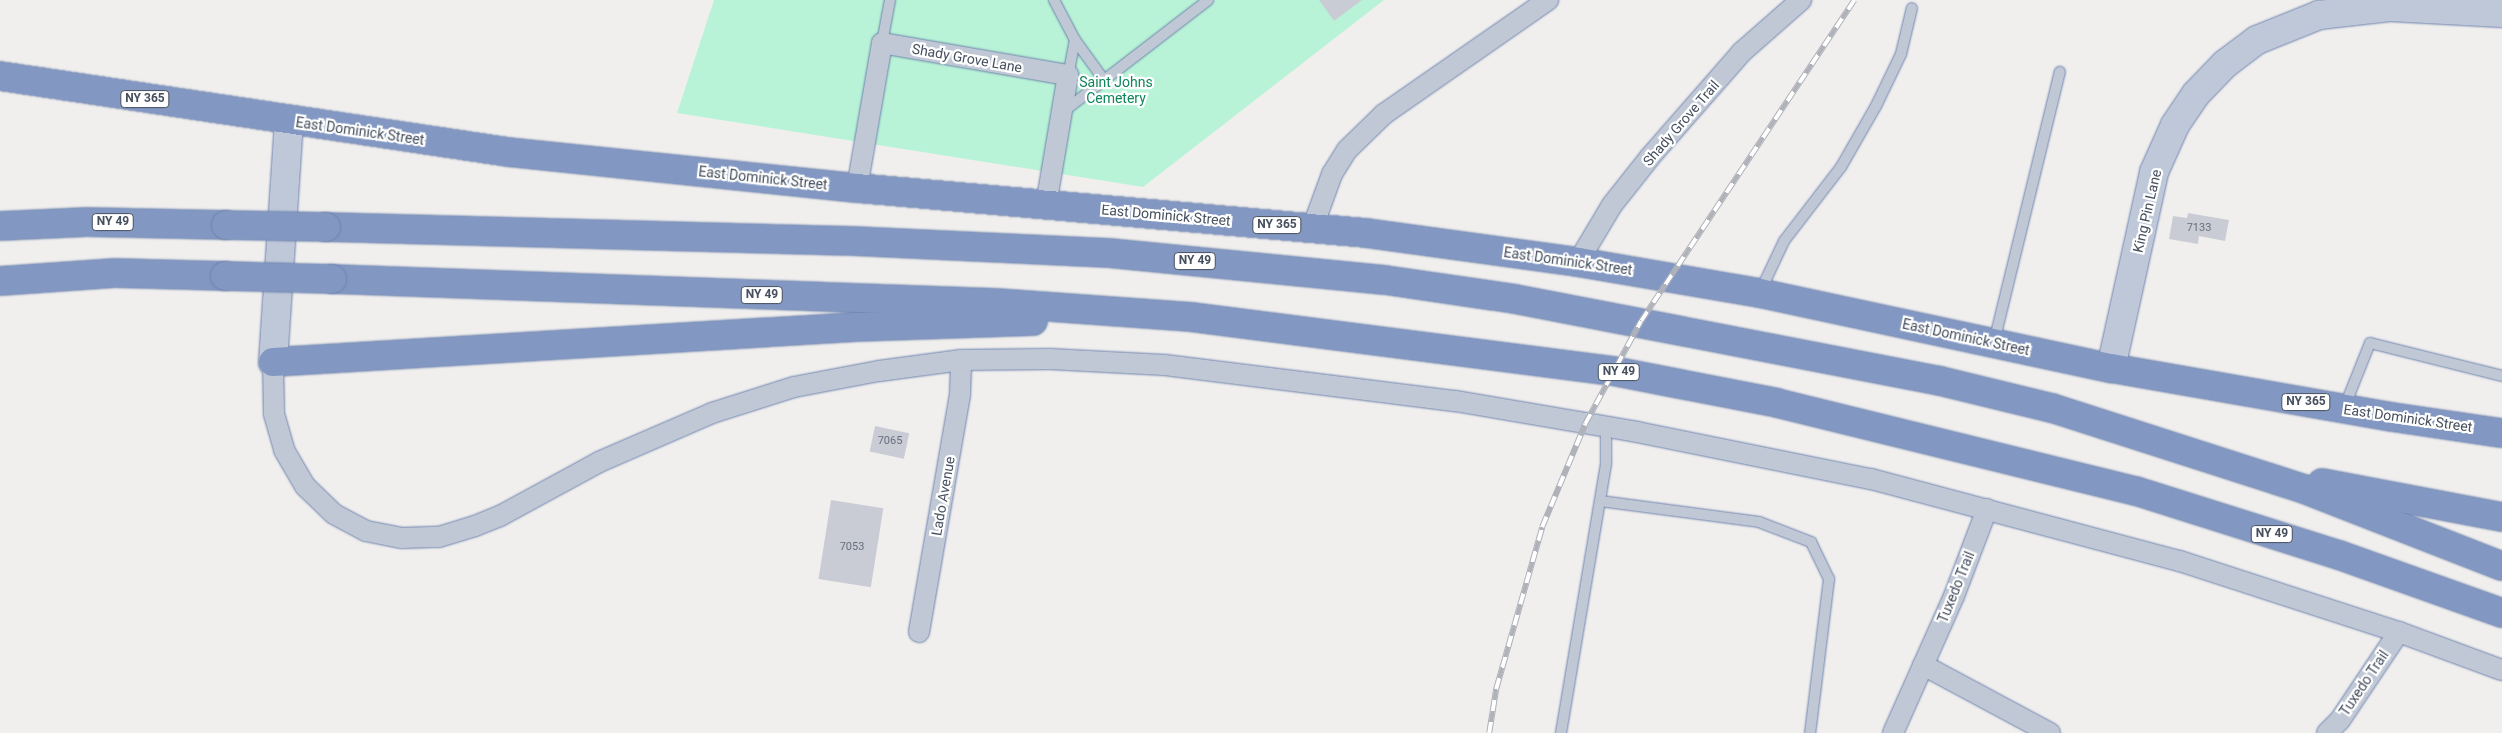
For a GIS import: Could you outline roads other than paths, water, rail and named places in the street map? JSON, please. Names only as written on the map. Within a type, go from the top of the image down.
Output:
[{"type":"highway","name":"East Dominick Street","points":[[0,76],[289,122],[508,152],[857,188],[1366,233],[1578,262],[1760,293],[2112,368],[2344,409],[2502,432]]},
{"type":"highway","name":"NY 49","points":[[0,226],[87,222],[326,227],[863,242],[1109,253],[1290,269],[1505,297],[1651,323],[1940,381],[2052,408],[2304,489],[2502,566]]},
{"type":"highway","name":"NY 49","points":[[0,281],[115,273],[996,303],[1191,317],[1613,371],[1777,403],[2136,491],[2330,552],[2502,613]]},
{"type":"highway","points":[[273,362],[856,327],[1191,317]]},
{"type":"highway","points":[[2236,467],[2502,518]]},
{"type":"main road","name":"King Pin Lane","points":[[2112,368],[2154,172],[2175,125],[2196,94],[2225,64],[2269,34],[2319,15],[2390,7],[2502,14]]},
{"type":"main road","points":[[273,362],[289,122]]},
{"type":"street","points":[[1312,228],[1332,174],[1347,150],[1384,114],[1548,0]]},
{"type":"street","name":"Shady Grove Trail","points":[[1578,262],[1612,205],[1650,157],[1742,52],[1801,0]]},
{"type":"street","name":"Shady Grove Lane","points":[[882,43],[1068,75]]},
{"type":"street","points":[[857,188],[882,43]]},
{"type":"street","points":[[1046,205],[1068,75]]},
{"type":"street","points":[[273,362],[274,414],[284,450],[305,486],[334,514],[366,531],[402,538],[439,537],[475,526],[500,516],[599,462],[758,397],[879,370],[961,360],[1050,359],[1165,365],[1383,390],[1606,427],[1871,479],[2180,561],[2399,632],[2502,670]]},
{"type":"street","name":"Lado Avenue","points":[[919,632],[960,395],[961,360]]},
{"type":"street","name":"Tuxedo Trail","points":[[1893,733],[1987,510]]},
{"type":"street","name":"Tuxedo Trail","points":[[2327,733],[2399,632]]},
{"type":"street","points":[[1923,664],[2050,733]]},
{"type":"lane","points":[[882,43],[890,0]]},
{"type":"lane","points":[[1054,0],[1075,40],[1104,80]]},
{"type":"lane","points":[[1062,113],[1208,0]]},
{"type":"lane","points":[[1760,293],[1784,241],[1841,167],[1876,106],[1901,54],[1912,8]]},
{"type":"lane","points":[[1068,75],[1075,40]]},
{"type":"lane","points":[[1994,343],[2060,72]]},
{"type":"lane","points":[[2344,409],[2370,343],[2502,376]]},
{"type":"lane","points":[[1561,733],[1606,463],[1606,427]]},
{"type":"lane","points":[[1600,501],[1759,522],[1811,542],[1829,579],[1810,733]]},
{"type":"railway","points":[[1489,733],[1496,689],[1542,527],[1585,424],[1641,321],[1854,0]]},
{"type":"park label","name":"Saint Johns Cemetery","points":[[1116,90]]}]
